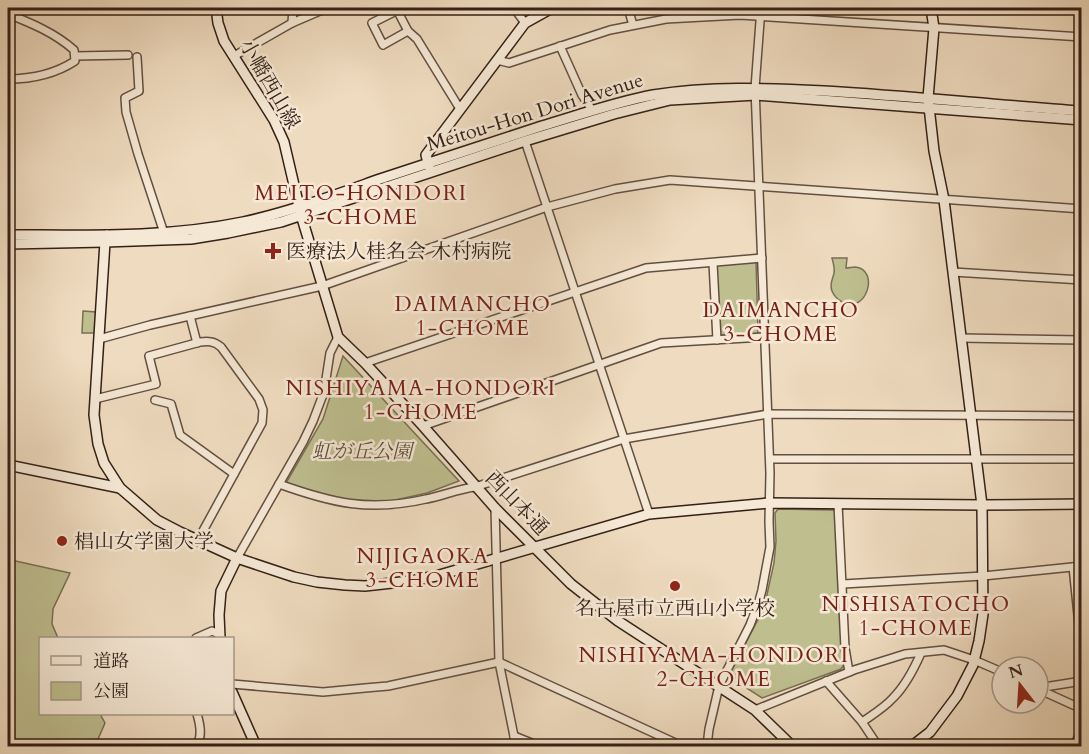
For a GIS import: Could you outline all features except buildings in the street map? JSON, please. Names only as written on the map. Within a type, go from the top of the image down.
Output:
[{"type":"street","points":[[8,78],[25,79],[51,72],[75,61],[74,50],[64,41],[47,30],[11,15],[16,8]]},
{"type":"street","name":"小幡西山線","points":[[216,8],[224,41],[274,120],[284,142],[300,211]]},
{"type":"street","points":[[292,23],[293,8]]},
{"type":"street","points":[[234,56],[292,23],[327,8]]},
{"type":"street","points":[[514,8],[525,23]]},
{"type":"street","points":[[430,168],[426,155],[525,23],[552,8]]},
{"type":"street","points":[[628,8],[633,25]]},
{"type":"street","points":[[707,747],[719,686],[750,625],[759,601],[770,547],[770,459],[755,92],[761,8]]},
{"type":"street","points":[[919,745],[957,696],[974,660],[983,614],[982,506],[944,200],[934,151],[929,103],[934,28],[931,8]]},
{"type":"street","points":[[408,30],[383,45],[372,23],[399,9],[408,30],[417,39],[460,109]]},
{"type":"street","points":[[497,60],[509,63],[610,30],[633,25],[666,19],[740,15],[1082,37]]},
{"type":"street","points":[[560,46],[582,96],[592,110]]},
{"type":"street","points":[[75,56],[129,55]]},
{"type":"street","points":[[137,57],[139,91],[125,98],[126,112],[164,233]]},
{"type":"street","name":"Meitou-Hon Dori Avenue","points":[[8,244],[106,239],[164,233],[244,222],[300,211],[430,168],[592,110],[649,96],[689,90],[1082,111]]},
{"type":"street","name":"Meitou-Hon Dori Avenue","points":[[430,168],[670,100],[755,92]]},
{"type":"street","name":"Meitou-Hon Dori Avenue","points":[[929,103],[1082,120]]},
{"type":"street","points":[[525,141],[649,514]]},
{"type":"street","points":[[99,339],[322,286],[547,207],[615,189],[670,180],[1082,209]]},
{"type":"street","name":"Meitou-Hon Dori Avenue","points":[[8,235],[106,239],[190,239],[281,222],[300,211]]},
{"type":"street","name":"西山本通","points":[[300,211],[338,337],[423,426],[495,508],[571,584],[618,621],[755,710],[792,747]]},
{"type":"street","points":[[106,239],[94,415],[98,444],[104,463],[120,488],[157,520],[237,558],[294,577],[316,582],[365,586],[410,581],[497,559],[649,514],[769,503],[982,506],[1082,504]]},
{"type":"street","points":[[365,363],[646,268],[762,258]]},
{"type":"street","points":[[713,263],[717,340]]},
{"type":"street","points":[[953,272],[1082,280]]},
{"type":"street","points":[[190,316],[197,343]]},
{"type":"street","points":[[201,637],[212,632],[220,636],[221,591],[313,421],[324,392],[330,353],[338,337]]},
{"type":"street","points":[[423,426],[661,343],[766,338]]},
{"type":"street","points":[[961,338],[1082,340]]},
{"type":"street","points":[[96,399],[156,384],[148,356],[197,343],[211,342],[221,346],[256,393],[263,410],[262,423],[198,540]]},
{"type":"street","points":[[155,400],[171,404],[180,435],[234,474]]},
{"type":"street","points":[[279,484],[339,503],[396,505],[476,487],[624,439],[768,414],[1082,416]]},
{"type":"street","points":[[770,459],[1082,459]]},
{"type":"street","points":[[8,465],[120,488]]},
{"type":"street","points":[[838,504],[845,648],[849,672]]},
{"type":"street","points":[[495,508],[499,662],[516,747]]},
{"type":"street","points":[[843,584],[983,576],[1082,566]]},
{"type":"street","points":[[1073,567],[1082,654]]},
{"type":"street","points":[[755,710],[849,672],[905,654],[944,650],[990,667]]},
{"type":"street","points":[[862,722],[892,699],[906,681],[921,653]]},
{"type":"street","points":[[234,684],[323,692],[388,686],[499,662],[682,747]]},
{"type":"street","points":[[826,681],[862,722],[878,747]]},
{"type":"street","points":[[1050,687],[1082,681]]},
{"type":"street","points":[[1050,694],[1082,709]]},
{"type":"street","points":[[234,697],[256,747]]},
{"type":"street","points":[[196,747],[199,742],[200,728],[197,715]]},
{"type":"street","points":[[1074,747],[1082,729]]},
{"type":"street","points":[[514,736],[539,747]]},
{"type":"green space","points":[[832,258],[847,258],[846,268],[855,267],[863,270],[867,275],[867,290],[858,302],[851,304],[842,302],[832,291],[834,265]]},
{"type":"green space","points":[[756,261],[758,332],[756,334],[718,334],[716,264]]},
{"type":"green space","points":[[83,311],[96,312],[95,333],[82,333]]},
{"type":"green space","name":"虹が丘公園","points":[[343,356],[459,481],[427,493],[382,503],[315,494],[286,483],[323,419]]},
{"type":"green space","points":[[778,509],[833,510],[836,513],[844,665],[841,669],[762,698],[730,673],[762,612],[766,599],[774,563],[775,513]]},
{"type":"green space","points":[[11,560],[70,573],[53,609],[52,624],[58,637],[39,637],[39,715],[101,715],[105,723],[95,746],[8,746],[8,564]]},
{"type":"place","name":"医療法人桂名会 木村病院","points":[[273,251]]},
{"type":"place","name":"椙山女学園大学","points":[[62,541]]},
{"type":"place","name":"名古屋市立西山小学校","points":[[675,586]]},
{"type":"district","name":"MEITO-HONDORI 3-CHOME","points":[[361,205]]},
{"type":"district","name":"DAIMANCHO 1-CHOME","points":[[473,316]]},
{"type":"district","name":"DAIMANCHO 3-CHOME","points":[[781,322]]},
{"type":"district","name":"NISHIYAMA-HONDORI 1-CHOME","points":[[421,400]]},
{"type":"district","name":"NIJIGAOKA 3-CHOME","points":[[423,568]]},
{"type":"district","name":"NISHISATOCHO 1-CHOME","points":[[916,616]]},
{"type":"district","name":"NISHIYAMA-HONDORI 2-CHOME","points":[[714,667]]}]
